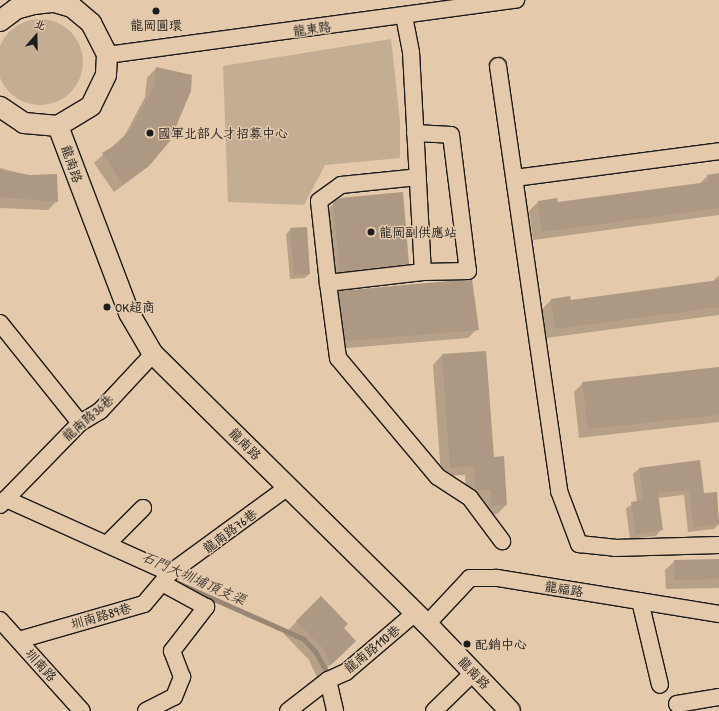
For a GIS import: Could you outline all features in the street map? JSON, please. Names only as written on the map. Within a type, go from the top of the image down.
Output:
[{"type":"main road","points":[[0,21],[24,3],[54,2],[72,7],[91,23],[107,55],[106,75],[91,106],[58,126],[24,123],[0,107]]},
{"type":"main road","name":"龍南路","points":[[58,126],[129,313],[153,354],[421,618],[510,711]]},
{"type":"street","name":"龍東路","points":[[107,55],[404,16],[441,5],[516,0]]},
{"type":"street","points":[[404,16],[411,52],[423,272]]},
{"type":"street","points":[[498,66],[559,491],[579,544],[615,548],[719,545]]},
{"type":"street","points":[[328,283],[423,272],[468,271],[451,134],[415,133]]},
{"type":"street","points":[[515,178],[719,151]]},
{"type":"street","points":[[418,177],[341,185],[319,201],[338,358],[438,477],[470,498],[502,541]]},
{"type":"street","points":[[3,331],[80,423]]},
{"type":"street","name":"龍南路36巷","points":[[3,502],[80,423],[100,411],[153,354]]},
{"type":"street","name":"龍南路76巷","points":[[166,578],[288,487]]},
{"type":"street","points":[[3,502],[107,544],[166,578],[206,607],[172,651],[182,677],[174,696],[146,711]]},
{"type":"street","points":[[107,544],[142,508]]},
{"type":"street","name":"圳南路89巷","points":[[19,640],[144,604],[166,578]]},
{"type":"street","name":"龍福路","points":[[421,618],[470,578],[497,578],[719,614]]},
{"type":"street","points":[[640,601],[660,685]]},
{"type":"street","name":"龍南路110巷","points":[[288,711],[328,680],[346,672],[421,618]]},
{"type":"street","name":"圳南路","points":[[1,622],[82,711]]},
{"type":"street","points":[[434,711],[473,673]]},
{"type":"street","points":[[328,680],[335,711]]},
{"type":"street","points":[[677,704],[719,697]]},
{"type":"shaded area","points":[[40,19],[56,22],[64,26],[76,38],[80,46],[83,62],[80,78],[76,86],[64,98],[56,102],[40,105],[24,102],[16,98],[4,86],[0,78],[-3,62],[0,46],[4,38],[16,26],[24,22]]},
{"type":"shaded area","points":[[391,39],[400,121],[400,158],[325,165],[304,205],[228,202],[223,66]]},
{"type":"building","name":"國軍北部人才招募中心","points":[[156,67],[192,75],[191,91],[170,141],[149,166],[123,184],[102,153],[118,144],[134,124],[154,87]]},
{"type":"building","points":[[0,170],[30,175],[57,174],[58,202],[0,197]]},
{"type":"building","points":[[719,173],[719,208],[542,232],[538,201],[557,198],[558,202],[708,182],[707,175]]},
{"type":"building","name":"龍岡副供應站","points":[[403,192],[409,264],[340,272],[333,202],[340,198]]},
{"type":"building","points":[[307,227],[310,274],[294,275],[290,228]]},
{"type":"building","points":[[472,279],[479,330],[345,341],[339,291]]},
{"type":"building","points":[[719,280],[719,307],[555,329],[551,299],[570,296],[571,300]]},
{"type":"building","points":[[486,351],[494,457],[504,456],[507,505],[492,506],[491,490],[476,490],[474,466],[450,468],[442,354]]},
{"type":"building","points":[[719,367],[719,415],[588,429],[582,382]]},
{"type":"building","points":[[700,460],[704,493],[717,492],[719,524],[694,527],[689,490],[658,493],[663,530],[636,534],[631,502],[643,500],[639,468]]},
{"type":"building","points":[[719,559],[719,579],[674,580],[674,560]]},
{"type":"building","points":[[321,596],[348,624],[344,628],[356,641],[331,665],[322,647],[296,621]]},
{"type":"waterway","name":"石門大圳埔頂支渠","points":[[174,581],[304,639],[316,652],[330,677]]},
{"type":"place","name":"龍岡圓環","points":[[156,11]]},
{"type":"place","name":"國軍北部人才招募中心","points":[[150,133]]},
{"type":"place","name":"龍岡副供應站","points":[[371,232]]},
{"type":"place","name":"OK超商","points":[[107,307]]},
{"type":"place","name":"配銷中心","points":[[467,644]]}]
